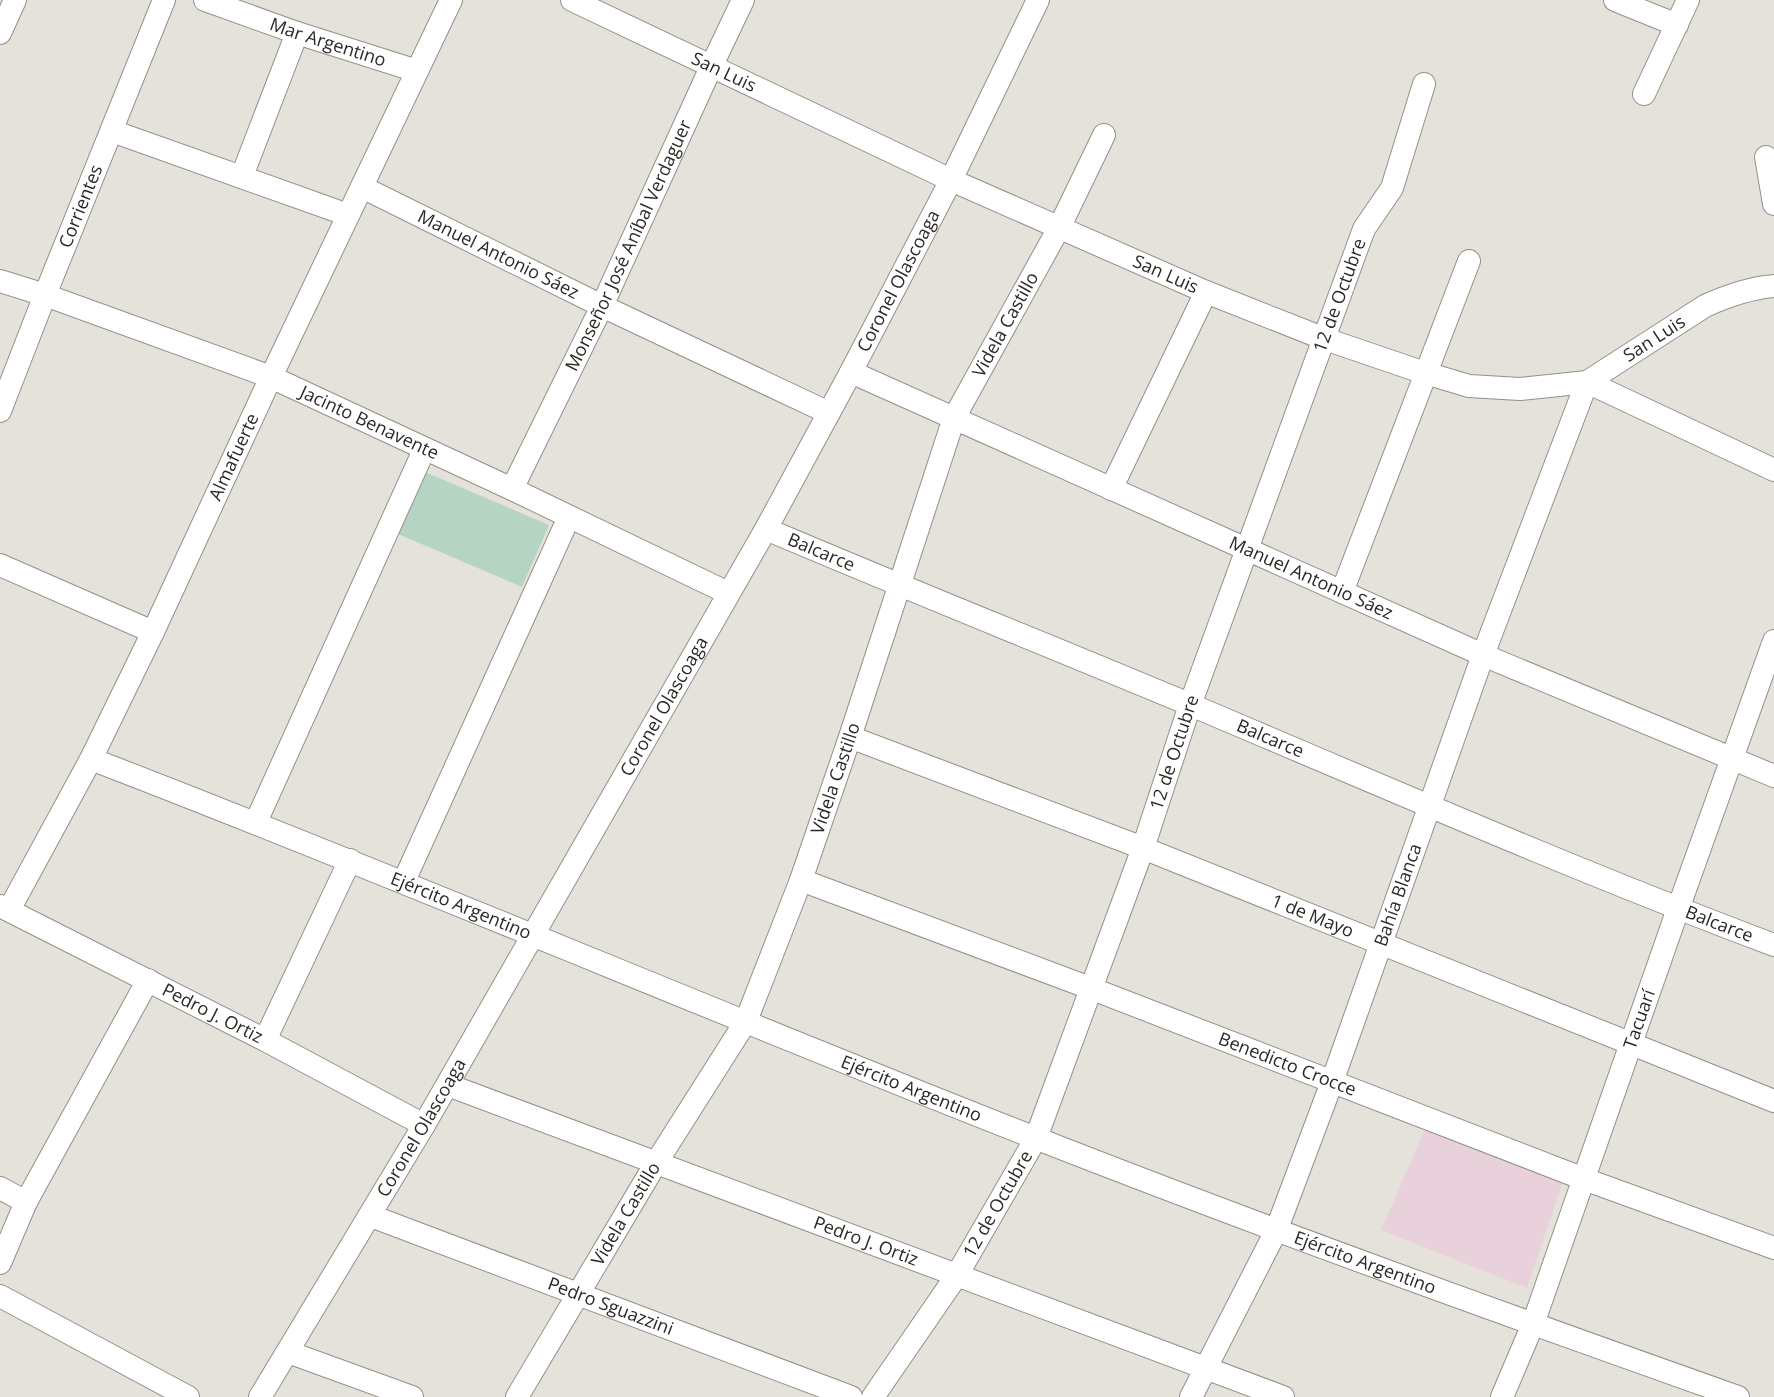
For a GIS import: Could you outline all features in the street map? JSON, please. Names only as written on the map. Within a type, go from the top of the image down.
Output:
[{"type":"street","points":[[0,33],[15,0]]},
{"type":"street","name":"Corrientes","points":[[0,411],[164,0]]},
{"type":"street","name":"Mar Argentino","points":[[205,0],[297,33],[417,70]]},
{"type":"street","name":"Almafuerte","points":[[4,908],[91,759],[451,0]]},
{"type":"street","name":"San Luis","points":[[572,0],[951,180],[1206,292],[1325,339],[1426,374],[1469,386],[1520,389],[1587,382],[1705,306],[1725,297],[1759,287],[1774,286]]},
{"type":"street","name":"Monseñor José Aníbal Verdaguer","points":[[512,489],[602,306],[744,0]]},
{"type":"street","name":"Coronel Olascoaga","points":[[260,1397],[371,1216],[447,1086],[766,529],[951,180],[1038,0]]},
{"type":"street","points":[[1615,0],[1677,25]]},
{"type":"street","points":[[1644,94],[1688,0]]},
{"type":"street","points":[[242,176],[297,33]]},
{"type":"street","name":"12 de Octubre","points":[[873,1397],[957,1275],[1036,1138],[1143,848],[1190,705],[1364,229],[1392,188],[1424,84]]},
{"type":"street","points":[[112,131],[348,215]]},
{"type":"street","name":"Videla Castillo","points":[[517,1397],[656,1163],[746,1021],[801,880],[954,418],[1060,226],[1104,135]]},
{"type":"street","points":[[1766,157],[1774,204]]},
{"type":"street","name":"Manuel Antonio Sáez","points":[[362,187],[602,306],[829,413]]},
{"type":"street","points":[[1342,592],[1469,261]]},
{"type":"street","name":"Jacinto Benavente","points":[[0,281],[45,295],[271,377],[728,593]]},
{"type":"street","points":[[1111,489],[1206,292]]},
{"type":"street","name":"Manuel Antonio Sáez","points":[[851,372],[1483,656],[1774,776]]},
{"type":"street","points":[[1587,382],[1774,470]]},
{"type":"street","name":"Bahía Blanca","points":[[1191,1397],[1276,1231],[1332,1082],[1483,656],[1587,382]]},
{"type":"street","points":[[256,822],[424,450]]},
{"type":"street","points":[[404,881],[569,517]]},
{"type":"street","name":"Balcarce","points":[[766,529],[1429,807],[1678,909],[1774,945]]},
{"type":"street","points":[[0,565],[153,632]]},
{"type":"street","name":"Tacuarí","points":[[1502,1397],[1533,1324],[1774,641]]},
{"type":"street","name":"1 de Mayo","points":[[850,737],[1143,848],[1774,1101]]},
{"type":"street","name":"Ejército Argentino","points":[[91,759],[256,822],[1036,1138],[1276,1231],[1738,1397]]},
{"type":"street","points":[[266,1040],[350,860]]},
{"type":"street","name":"Benedicto Crocce","points":[[801,880],[1090,988],[1584,1179],[1774,1248]]},
{"type":"street","name":"Pedro J. Ortiz","points":[[4,908],[266,1040],[424,1125]]},
{"type":"street","points":[[0,1263],[26,1202],[148,980]]},
{"type":"street","name":"Pedro J. Ortiz","points":[[447,1086],[1283,1397]]},
{"type":"street","points":[[0,1188],[26,1202]]},
{"type":"street","name":"Pedro Sguazzini","points":[[371,1216],[850,1397]]},
{"type":"street","points":[[0,1296],[188,1397]]},
{"type":"street","points":[[288,1352],[412,1397]]},
{"type":"shaded area","points":[[1428,1122],[1564,1179],[1527,1288],[1381,1230]]},
{"type":"green space","points":[[425,472],[549,525],[522,587],[398,534]]}]
